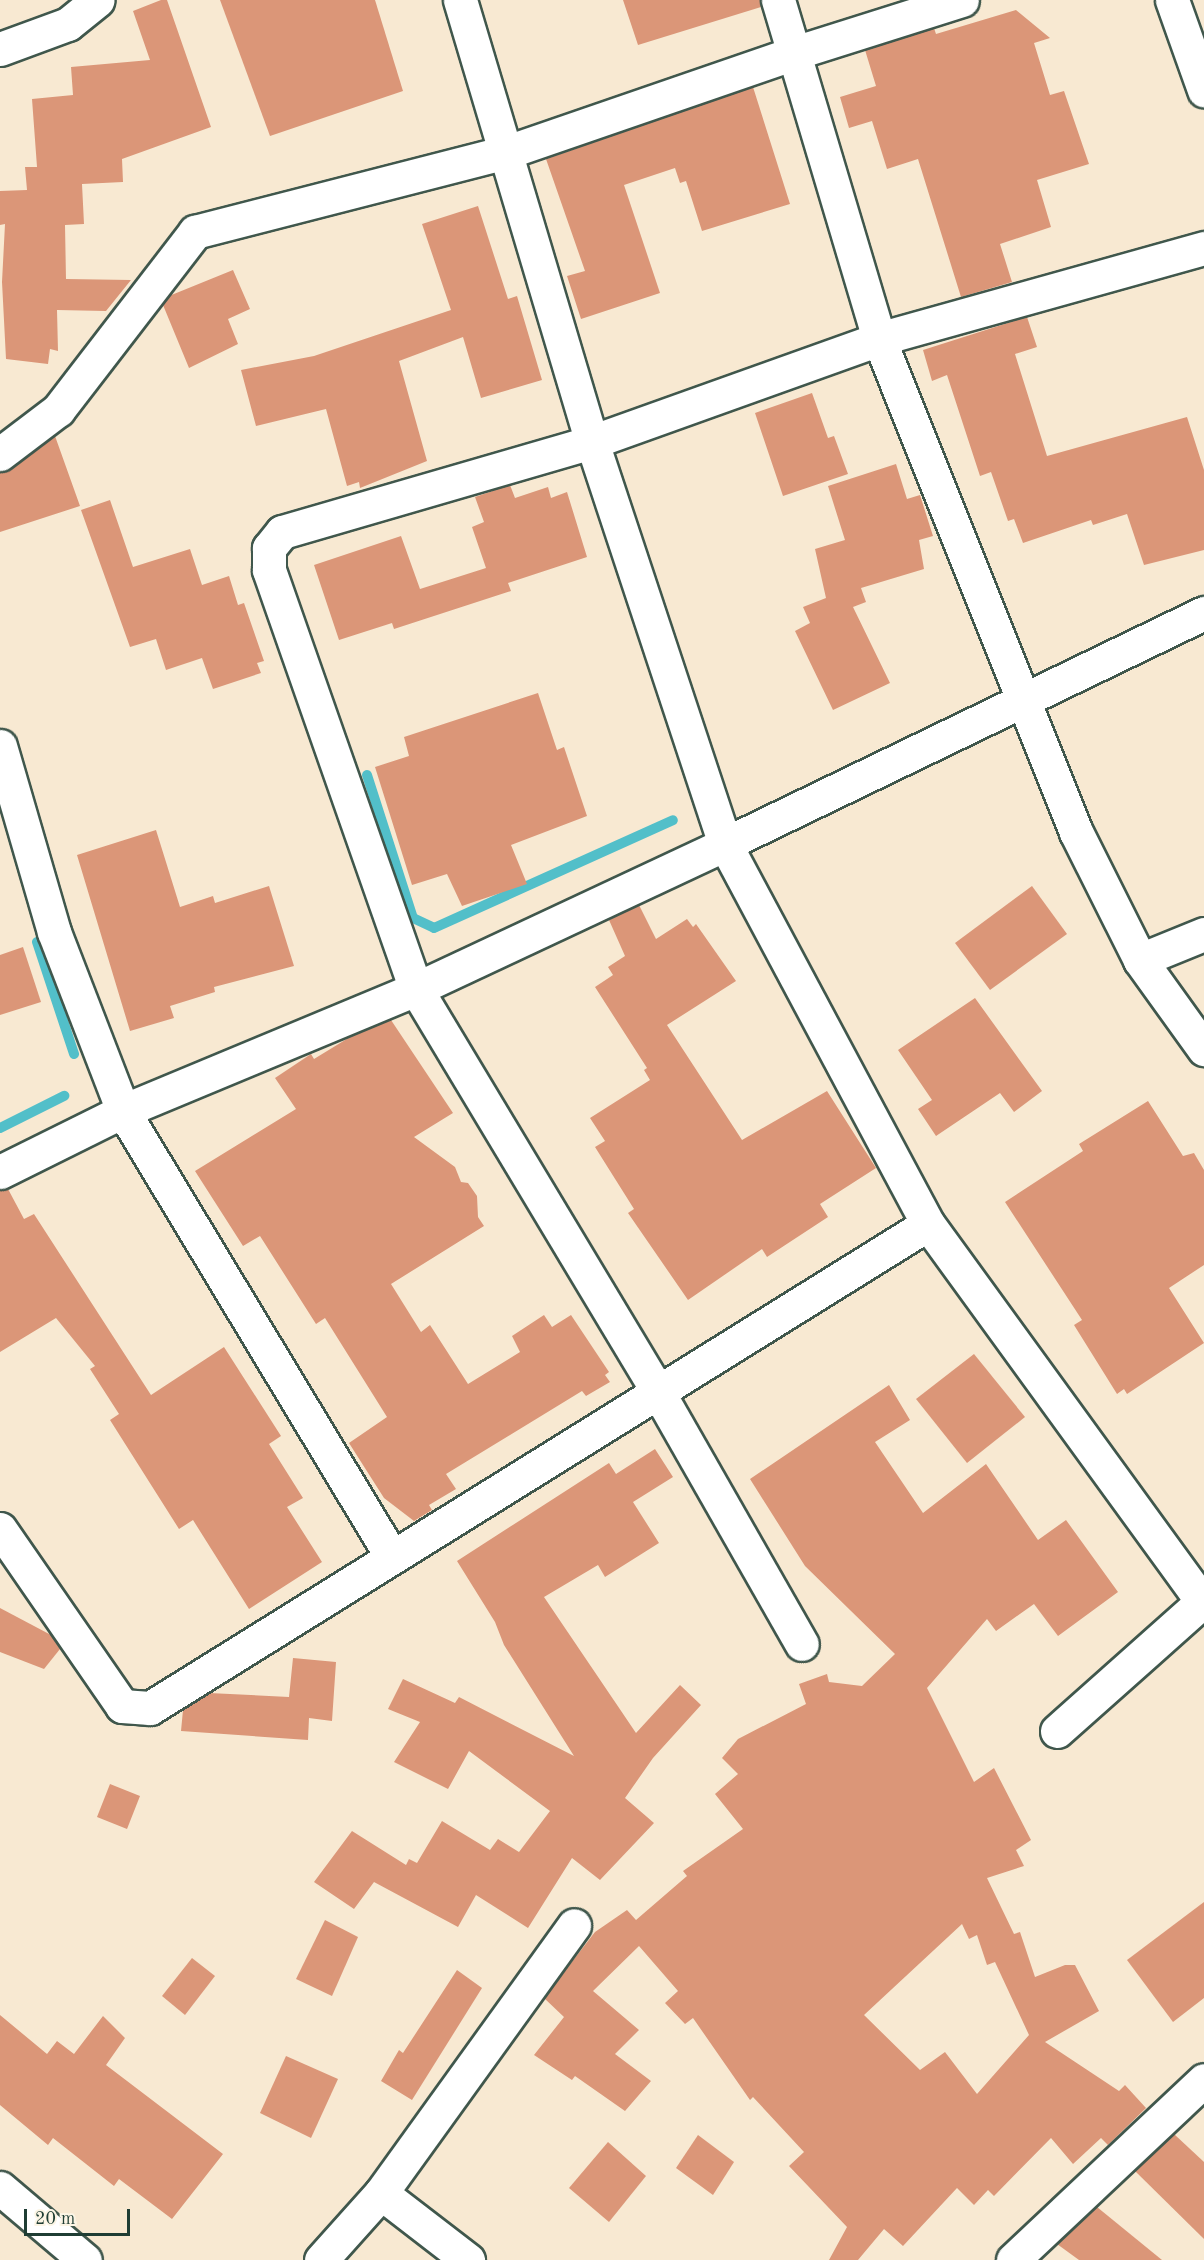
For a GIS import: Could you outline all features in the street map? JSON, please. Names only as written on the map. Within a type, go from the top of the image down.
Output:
[{"type":"street","points":[[0,49],[68,24],[98,0]]},
{"type":"street","points":[[460,0],[592,442],[725,844],[928,1224],[1203,1602],[1057,1731]]},
{"type":"street","points":[[778,0],[879,339],[1025,698],[1076,832],[1140,960],[1204,1049]]},
{"type":"street","points":[[0,454],[58,410],[195,232],[507,152],[794,53],[962,0]]},
{"type":"street","points":[[1172,0],[1204,90]]},
{"type":"street","points":[[802,1644],[658,1392],[416,988],[269,570],[269,548],[282,532],[592,442],[879,339],[1204,248]]},
{"type":"street","points":[[0,1172],[123,1111],[416,988],[725,844],[1204,613]]},
{"type":"street","points":[[0,746],[8,807],[123,1111],[392,1557]]},
{"type":"street","points":[[1140,960],[1204,934]]},
{"type":"street","points":[[0,1529],[122,1706],[136,1710],[150,1708],[928,1224]]},
{"type":"street","points":[[321,2260],[381,2193],[574,1925]]},
{"type":"street","points":[[1013,2260],[1204,2080]]},
{"type":"street","points":[[0,2188],[85,2260]]},
{"type":"street","points":[[381,2193],[468,2260]]},
{"type":"building","points":[[161,0],[167,0],[211,127],[122,159],[123,182],[82,184],[84,224],[65,225],[66,279],[131,280],[106,311],[57,310],[58,351],[50,349],[48,364],[6,359],[2,282],[5,224],[0,225],[0,191],[27,190],[25,167],[37,167],[32,99],[73,95],[71,67],[150,60],[133,11]]},
{"type":"building","points":[[220,0],[375,0],[403,91],[270,136]]},
{"type":"building","points":[[623,0],[760,0],[761,7],[638,45]]},
{"type":"building","points":[[1016,10],[1050,38],[1034,43],[1050,95],[1064,91],[1089,164],[1037,180],[1051,227],[1000,244],[1012,282],[961,297],[918,159],[887,169],[872,121],[849,128],[840,97],[876,86],[865,50],[934,28],[936,34]]},
{"type":"building","points":[[753,87],[790,204],[702,231],[686,181],[680,183],[675,168],[624,185],[660,293],[581,319],[567,276],[585,271],[546,159]]},
{"type":"building","points":[[478,206],[508,299],[517,296],[542,380],[481,398],[463,337],[399,361],[427,461],[360,488],[359,482],[347,486],[326,409],[256,426],[241,370],[314,356],[451,310],[422,224]]},
{"type":"building","points":[[233,270],[250,309],[228,319],[238,344],[189,368],[163,305],[169,296]]},
{"type":"building","points":[[1027,317],[1037,347],[1015,354],[1047,456],[1187,417],[1204,470],[1204,550],[1144,565],[1127,514],[1093,525],[1091,520],[1023,543],[1014,519],[1008,521],[991,472],[980,476],[947,375],[932,381],[923,350]]},
{"type":"building","points":[[812,393],[828,438],[834,436],[848,474],[783,496],[755,413]]},
{"type":"building","points":[[55,436],[80,506],[0,532],[0,472],[11,469]]},
{"type":"building","points":[[896,464],[907,499],[920,495],[933,536],[919,540],[924,569],[861,588],[866,602],[853,607],[890,683],[833,710],[795,631],[810,623],[803,607],[826,598],[815,549],[845,540],[828,486]]},
{"type":"building","points":[[510,485],[515,498],[548,487],[551,498],[567,492],[587,557],[508,583],[511,591],[394,629],[392,623],[339,640],[314,565],[401,536],[420,589],[486,568],[472,527],[484,522],[475,497]]},
{"type":"building","points":[[110,500],[133,567],[190,549],[202,585],[229,576],[238,605],[244,603],[264,661],[257,663],[261,673],[213,689],[202,658],[166,670],[156,639],[130,647],[81,510]]},
{"type":"building","points":[[538,693],[557,750],[564,747],[587,816],[511,845],[527,884],[462,906],[447,874],[412,885],[375,767],[409,756],[404,737]]},
{"type":"building","points":[[156,830],[180,907],[213,896],[215,903],[269,886],[294,966],[214,987],[215,992],[170,1006],[174,1018],[130,1031],[77,855]]},
{"type":"building","points":[[1032,886],[1067,934],[990,990],[955,943]]},
{"type":"building","points":[[639,905],[656,939],[687,919],[693,927],[696,924],[736,981],[667,1025],[742,1140],[827,1091],[876,1168],[820,1204],[828,1217],[767,1257],[762,1249],[688,1300],[628,1213],[634,1209],[595,1147],[605,1141],[590,1118],[650,1080],[644,1070],[647,1068],[595,987],[613,975],[608,967],[625,956],[609,920]]},
{"type":"building","points":[[23,947],[41,1002],[0,1015],[0,955]]},
{"type":"building","points":[[975,998],[1042,1091],[1014,1112],[1000,1093],[936,1136],[918,1109],[932,1100],[898,1050]]},
{"type":"building","points":[[391,1020],[453,1113],[414,1137],[455,1167],[461,1182],[468,1183],[477,1196],[478,1217],[484,1226],[391,1284],[421,1332],[430,1325],[468,1384],[520,1352],[512,1336],[544,1315],[552,1327],[571,1315],[609,1372],[605,1375],[610,1382],[586,1396],[582,1391],[446,1474],[456,1489],[429,1505],[432,1510],[414,1521],[384,1498],[349,1443],[387,1417],[325,1318],[316,1324],[260,1236],[243,1246],[195,1171],[296,1109],[275,1078],[311,1054],[314,1059],[350,1037]]},
{"type":"building","points":[[1148,1101],[1183,1156],[1194,1153],[1204,1170],[1204,1265],[1169,1288],[1204,1343],[1127,1394],[1124,1389],[1117,1394],[1074,1325],[1082,1320],[1005,1202],[1083,1151],[1079,1144]]},
{"type":"building","points":[[8,1189],[24,1219],[34,1214],[151,1395],[224,1347],[281,1436],[269,1444],[303,1498],[287,1507],[322,1562],[249,1609],[193,1520],[179,1529],[110,1420],[119,1414],[90,1369],[95,1366],[56,1318],[0,1352],[0,1191]]},
{"type":"building","points":[[974,1354],[1025,1417],[967,1463],[916,1399]]},
{"type":"building","points":[[889,1385],[910,1420],[875,1442],[923,1513],[986,1464],[1038,1540],[1066,1520],[1118,1592],[1058,1636],[1034,1604],[996,1631],[987,1619],[927,1688],[974,1782],[994,1768],[1031,1840],[1016,1850],[1024,1866],[987,1878],[1014,1934],[1020,1932],[1035,1977],[1065,1965],[1075,1965],[1099,2011],[1045,2042],[1119,2091],[1125,2085],[1146,2108],[1108,2145],[1101,2138],[1073,2164],[1051,2138],[994,2196],[988,2190],[974,2205],[957,2188],[903,2246],[884,2229],[858,2260],[829,2260],[847,2227],[789,2166],[804,2152],[753,2097],[750,2100],[693,2018],[685,2024],[665,2003],[678,1991],[639,1946],[593,1991],[639,2030],[615,2054],[651,2081],[625,2111],[575,2076],[572,2080],[534,2055],[564,2017],[544,1998],[595,1932],[627,1910],[636,1920],[687,1876],[683,1871],[743,1829],[715,1794],[738,1774],[722,1758],[738,1739],[806,1704],[799,1684],[827,1674],[829,1682],[862,1686],[895,1654],[805,1566],[750,1479]],"holes":[[[962,1924],[969,1939],[977,1935],[987,1965],[995,1962],[1029,2035],[977,2094],[945,2052],[920,2070],[864,2015]]]},
{"type":"building","points":[[655,1449],[673,1477],[633,1502],[659,1543],[605,1577],[598,1565],[544,1597],[636,1733],[680,1685],[701,1705],[653,1758],[625,1798],[654,1823],[600,1880],[572,1858],[528,1928],[476,1895],[458,1927],[374,1882],[354,1909],[314,1882],[352,1831],[406,1865],[409,1859],[417,1863],[442,1821],[490,1850],[498,1839],[519,1852],[550,1811],[469,1751],[448,1789],[394,1762],[420,1722],[388,1709],[403,1679],[455,1703],[459,1697],[574,1756],[504,1645],[495,1622],[457,1561],[609,1463],[616,1474]]},
{"type":"building","points":[[0,1608],[51,1635],[60,1649],[44,1669],[0,1652]]},
{"type":"building","points":[[293,1658],[336,1662],[332,1721],[309,1718],[308,1740],[181,1731],[183,1710],[209,1693],[289,1697]]},
{"type":"building","points":[[110,1784],[140,1796],[127,1829],[97,1817]]},
{"type":"building","points":[[1204,1902],[1204,1998],[1173,2022],[1127,1960]]},
{"type":"building","points":[[325,1920],[358,1937],[332,1996],[296,1979]]},
{"type":"building","points":[[192,1958],[215,1976],[185,2015],[162,1996]]},
{"type":"building","points":[[457,1970],[482,1988],[412,2100],[381,2081],[399,2050],[403,2053]]},
{"type":"building","points":[[0,2015],[47,2054],[57,2041],[74,2054],[103,2016],[125,2038],[106,2065],[223,2154],[172,2219],[119,2179],[114,2186],[53,2138],[48,2145],[0,2105]]},
{"type":"building","points":[[286,2056],[338,2079],[311,2138],[260,2113]]},
{"type":"building","points":[[1174,2134],[1204,2162],[1204,2239],[1135,2171]]},
{"type":"building","points":[[698,2135],[734,2162],[713,2195],[676,2168]]},
{"type":"building","points":[[608,2142],[646,2176],[609,2222],[569,2188]]},
{"type":"building","points":[[1097,2207],[1162,2260],[1079,2260],[1057,2244]]},
{"type":"waterway","points":[[367,775],[413,918],[434,928],[673,820]]},
{"type":"waterway","points":[[37,942],[74,1054]]},
{"type":"waterway","points":[[0,1128],[64,1096]]}]
